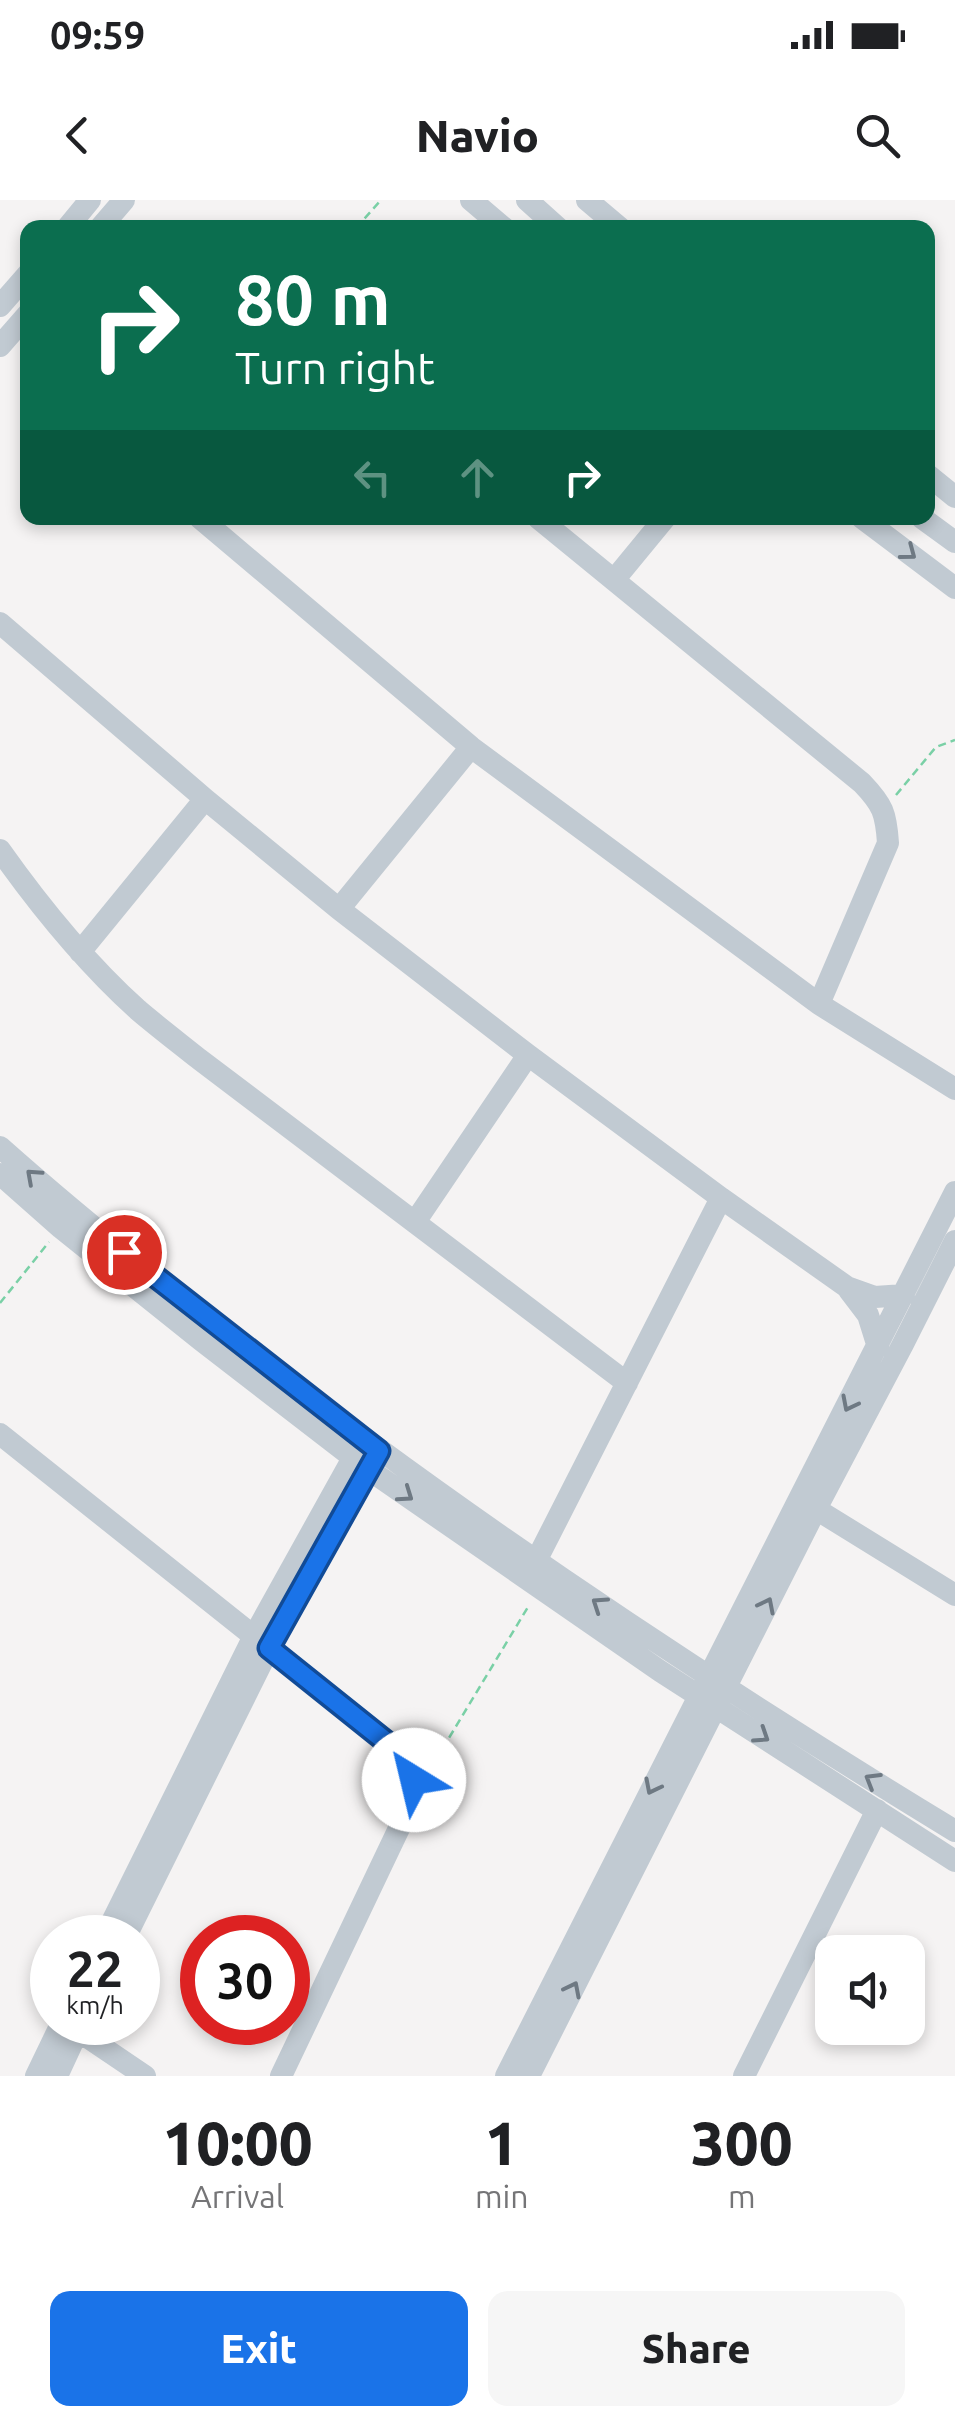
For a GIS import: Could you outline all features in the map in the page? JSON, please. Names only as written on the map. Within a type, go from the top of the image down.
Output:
[{"type":"street","points":[[74,220],[90,200]]},
{"type":"street","points":[[107,220],[124,200]]},
{"type":"street","points":[[472,200],[495,220]]},
{"type":"street","points":[[527,200],[549,220]]},
{"type":"street","points":[[586,200],[610,220]]},
{"type":"street","points":[[0,306],[20,283]]},
{"type":"street","points":[[935,481],[955,497]]},
{"type":"street","points":[[208,525],[471,747],[819,1004],[955,1090]]},
{"type":"street","points":[[547,525],[878,800],[884,811],[888,843],[819,1004]]},
{"type":"street","points":[[614,580],[659,525]]},
{"type":"street","points":[[871,525],[955,588]]},
{"type":"street","points":[[932,525],[955,542]]},
{"type":"street","points":[[0,625],[205,800],[528,1056],[847,1287],[874,1297],[904,1295]]},
{"type":"street","points":[[339,909],[471,747]]},
{"type":"street","points":[[80,952],[205,800]]},
{"type":"street","points":[[0,850],[80,952],[139,1010],[627,1382]]},
{"type":"street","points":[[415,1222],[528,1056]]},
{"type":"street","points":[[0,1146],[65,1205],[366,1455],[536,1561],[876,1810],[955,1861]]},
{"type":"street","points":[[0,1174],[61,1228],[539,1588],[955,1831]]},
{"type":"street","points":[[530,2076],[955,1192]]},
{"type":"street","points":[[536,1561],[721,1198]]},
{"type":"street","points":[[506,2076],[712,1691],[816,1509],[955,1241]]},
{"type":"street","points":[[847,1287],[868,1314],[878,1347]]},
{"type":"street","points":[[0,1434],[407,1762],[414,1780],[414,1799],[281,2076]]},
{"type":"street","points":[[116,1915],[366,1455]]},
{"type":"street","points":[[816,1509],[955,1594]]},
{"type":"street","points":[[136,1915],[262,1642]]},
{"type":"street","points":[[744,2076],[876,1810]]},
{"type":"street","points":[[36,2076],[58,2045]]},
{"type":"street","points":[[57,2076],[66,2045]]},
{"type":"street","points":[[88,2045],[122,2076]]},
{"type":"street","points":[[96,2045],[145,2076]]},
{"type":"path","points":[[363,220],[381,200]]},
{"type":"path","points":[[884,811],[936,746],[955,740]]},
{"type":"path","points":[[0,1303],[61,1228]]},
{"type":"path","points":[[414,1780],[437,1761],[539,1588]]},
{"type":"route","points":[[124,1252],[379,1451],[269,1648],[394,1748],[407,1762],[414,1780]]}]
